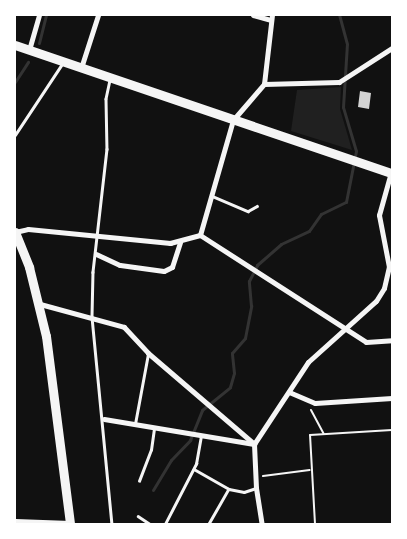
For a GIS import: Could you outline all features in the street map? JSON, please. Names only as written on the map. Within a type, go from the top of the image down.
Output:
[{"type":"main road","points":[[15,45],[110,79],[391,173]]},
{"type":"main road","points":[[15,232],[40,304],[70,523]]},
{"type":"street","points":[[29,51],[39,15]]},
{"type":"street","points":[[82,68],[98,15]]},
{"type":"street","points":[[200,235],[233,120],[264,84],[271,18],[253,15]]},
{"type":"street","points":[[264,84],[339,82],[392,48]]},
{"type":"street","points":[[262,524],[256,488],[254,444],[308,362],[376,301],[384,288],[389,267],[379,215],[391,173]]},
{"type":"street","points":[[15,232],[28,229],[180,242],[200,235]]},
{"type":"street","points":[[200,235],[366,342],[392,340]]},
{"type":"street","points":[[96,254],[120,265],[164,271],[172,267],[180,242]]},
{"type":"street","points":[[40,304],[124,327],[148,353],[254,444]]},
{"type":"street","points":[[289,392],[315,404],[392,398]]},
{"type":"street","points":[[104,419],[201,437],[254,444]]},
{"type":"street","points":[[15,521],[70,523]]},
{"type":"lane","points":[[15,135],[62,62]]},
{"type":"lane","points":[[110,79],[92,317],[104,419],[112,524]]},
{"type":"lane","points":[[212,196],[248,211],[257,206]]},
{"type":"lane","points":[[135,424],[148,353]]},
{"type":"lane","points":[[139,482],[151,450],[154,428]]},
{"type":"lane","points":[[165,524],[194,469],[201,437]]},
{"type":"lane","points":[[194,469],[229,489],[244,492],[256,488]]},
{"type":"lane","points":[[209,524],[229,489]]},
{"type":"lane","points":[[138,516],[150,524]]},
{"type":"path","points":[[304,400],[324,434]]},
{"type":"path","points":[[315,524],[310,470],[310,435],[392,430]]},
{"type":"path","points":[[256,477],[310,470]]},
{"type":"shaded area","points":[[341,87],[340,109],[352,150],[291,131],[297,90]]},
{"type":"building","points":[[360,91],[371,93],[369,109],[358,107]]},
{"type":"waterway","points":[[39,43],[46,15]]},
{"type":"waterway","points":[[153,490],[171,460],[190,440],[202,410],[230,387],[234,373],[232,353],[245,338],[251,306],[249,281],[257,265],[281,244],[309,231],[321,214],[346,202],[356,151],[343,107],[347,44],[339,15]]},
{"type":"waterway","points":[[15,82],[28,62]]}]
